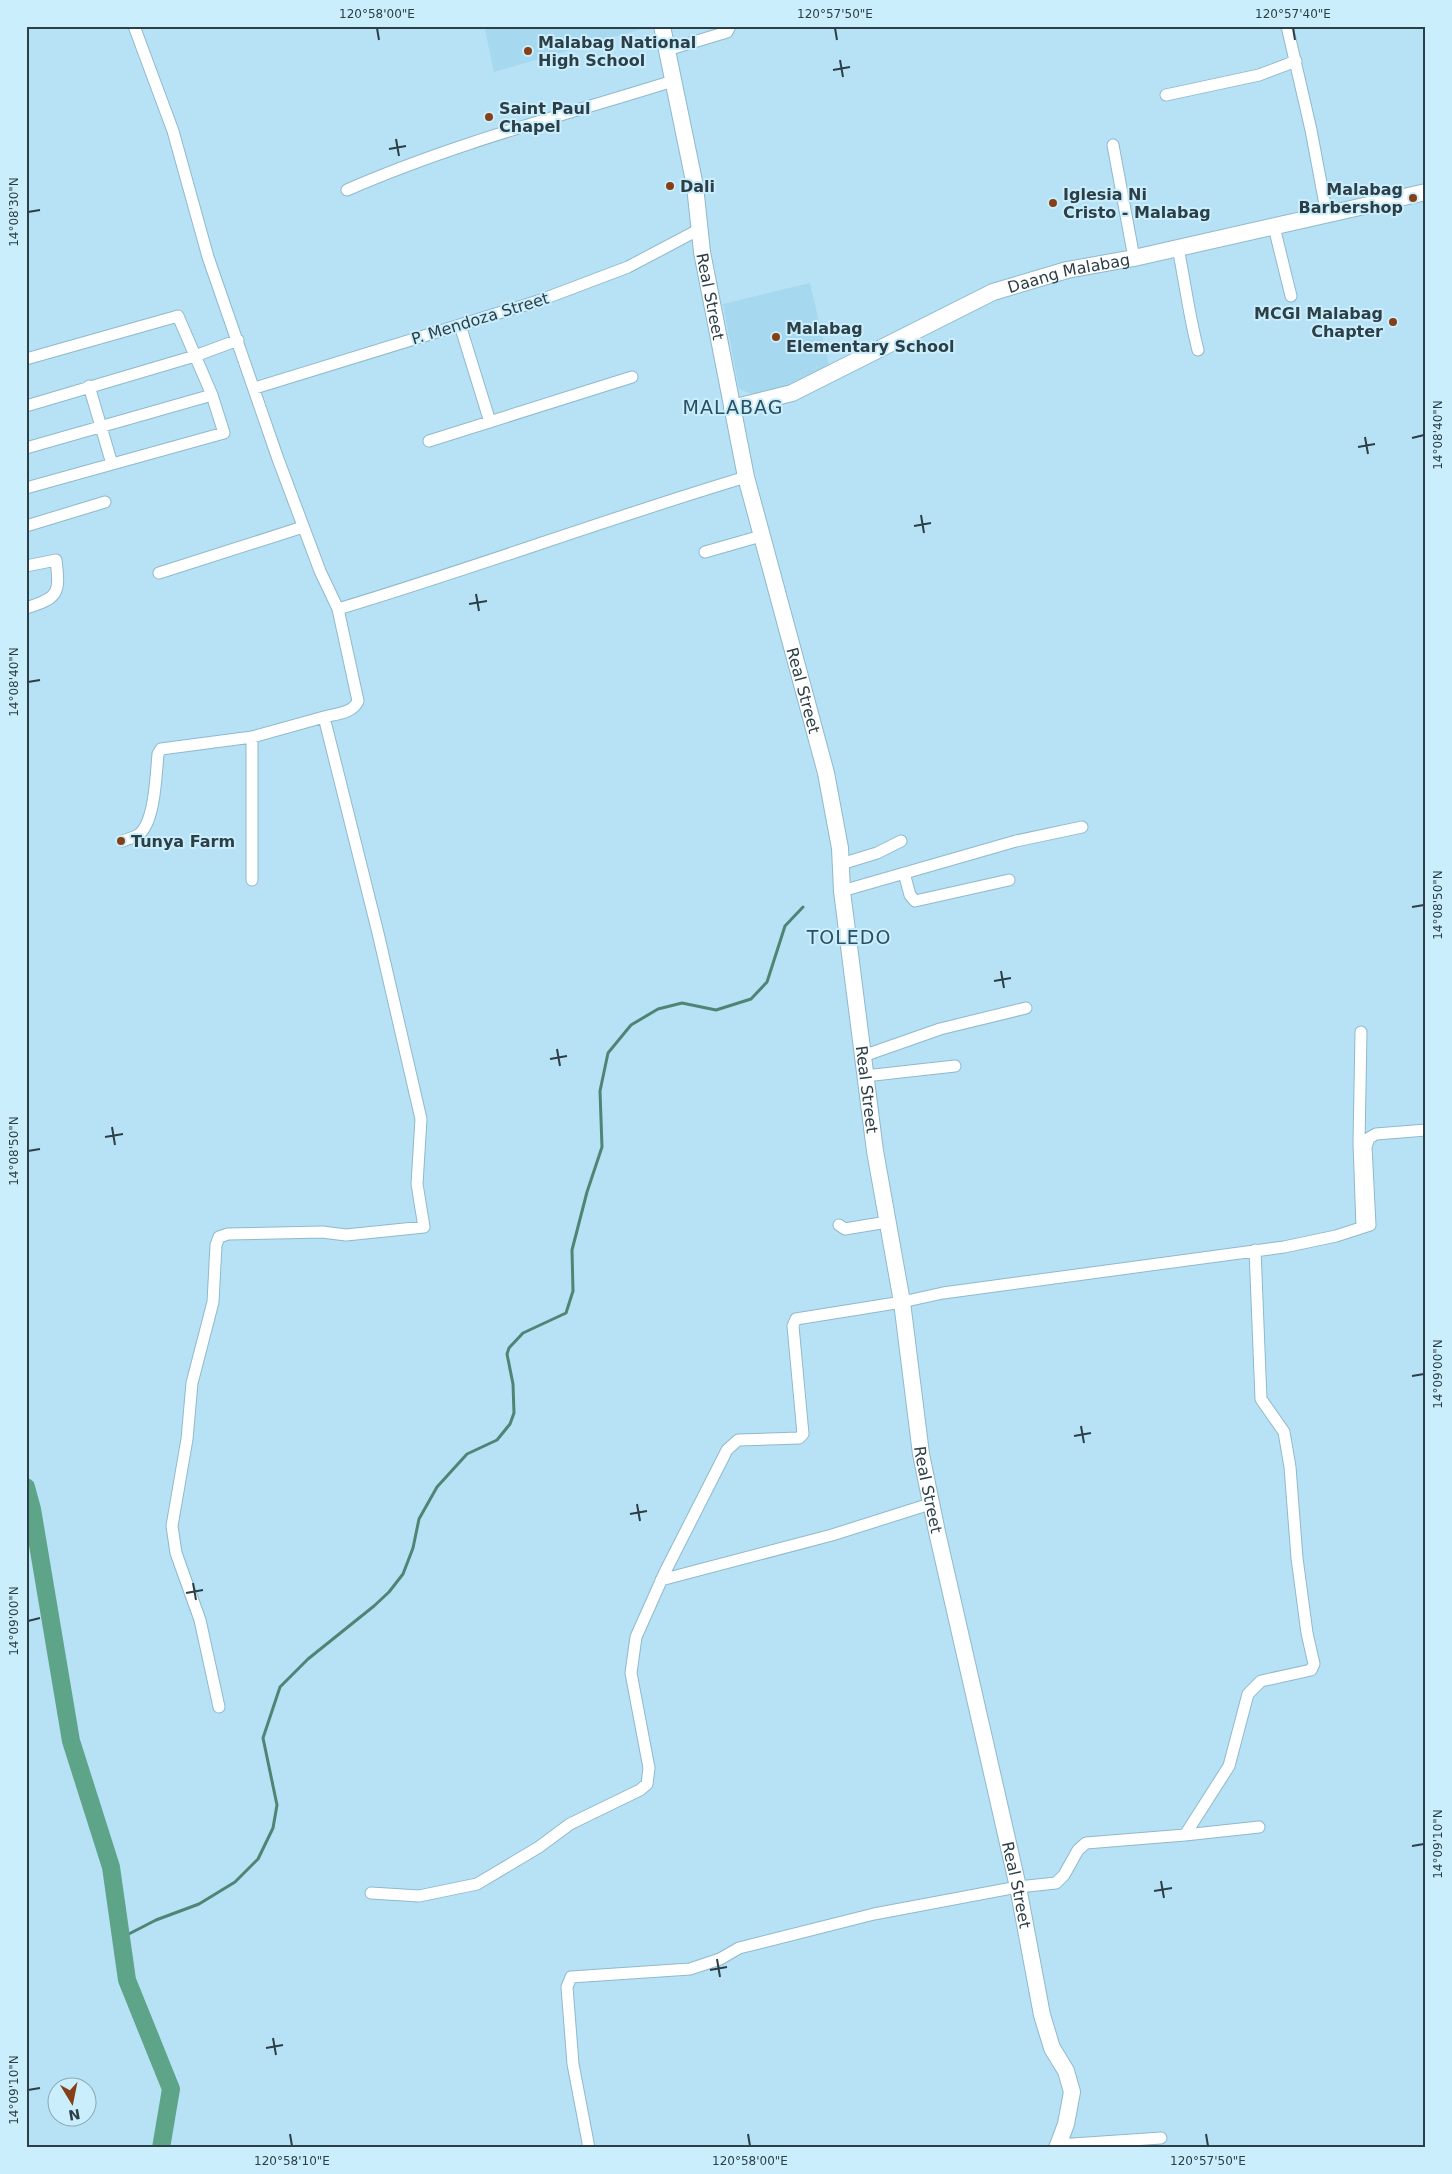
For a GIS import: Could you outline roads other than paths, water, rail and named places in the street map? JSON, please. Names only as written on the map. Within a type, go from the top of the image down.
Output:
[{"type":"street","points":[[123,841],[138,835],[146,826],[151,813],[158,754],[161,749],[252,737],[349,711],[356,706],[358,701],[338,609],[303,528],[208,257],[173,130],[134,26]]},
{"type":"street","name":"Real Street","points":[[662,26],[695,186],[698,230],[746,477],[826,773],[835,813],[842,891],[875,1151],[902,1302],[921,1454],[930,1504],[1018,1886],[1042,2015],[1052,2048],[1066,2071],[1072,2092],[1066,2124],[1057,2146]]},
{"type":"street","points":[[667,50],[726,32],[730,26]]},
{"type":"street","points":[[1287,26],[1312,130],[1327,215]]},
{"type":"street","points":[[1166,94],[1259,75],[1296,61]]},
{"type":"street","points":[[347,190],[376,178],[481,142],[673,81]]},
{"type":"street","points":[[1113,146],[1134,258]]},
{"type":"street","name":"Daang Malabag","points":[[732,408],[792,394],[980,296],[1067,270],[1134,258],[1426,192]]},
{"type":"street","points":[[1274,227],[1291,296]]},
{"type":"street","name":"P. Mendoza Street","points":[[255,388],[538,301],[628,268],[698,230]]},
{"type":"street","points":[[1178,248],[1187,291],[1187,306],[1198,350]]},
{"type":"street","points":[[26,359],[178,316],[212,396],[224,434],[26,488]]},
{"type":"street","points":[[460,325],[490,422]]},
{"type":"street","points":[[26,406],[195,356],[238,340]]},
{"type":"street","points":[[429,441],[632,377]]},
{"type":"street","points":[[89,386],[112,464]]},
{"type":"street","points":[[26,448],[212,396]]},
{"type":"street","points":[[338,609],[454,574],[746,477]]},
{"type":"street","points":[[26,526],[105,502]]},
{"type":"street","points":[[159,573],[303,528]]},
{"type":"street","points":[[706,552],[761,536]]},
{"type":"street","points":[[26,566],[56,560],[58,577],[57,591],[48,601],[26,608]]},
{"type":"street","points":[[219,1707],[200,1620],[176,1553],[172,1526],[187,1439],[192,1383],[213,1302],[216,1244],[219,1237],[228,1234],[322,1232],[346,1235],[424,1227],[417,1184],[421,1119],[378,933],[324,717]]},
{"type":"street","points":[[252,737],[252,880]]},
{"type":"street","points":[[842,891],[1016,841],[1082,827]]},
{"type":"street","points":[[841,864],[878,854],[902,841]]},
{"type":"street","points":[[904,873],[910,895],[915,901],[1009,880]]},
{"type":"street","points":[[863,1056],[940,1029],[1026,1008]]},
{"type":"street","points":[[1361,1032],[1359,1143],[1362,1227]]},
{"type":"street","points":[[865,1076],[955,1066]]},
{"type":"street","points":[[371,1892],[419,1896],[476,1884],[539,1847],[570,1824],[640,1790],[646,1784],[649,1768],[631,1673],[636,1637],[661,1580],[726,1450],[733,1442],[738,1440],[799,1438],[803,1434],[794,1322],[981,1287],[1255,1250],[1336,1236],[1370,1225],[1366,1147],[1369,1138],[1376,1134],[1426,1130]]},
{"type":"street","points":[[839,1225],[845,1229],[887,1222]]},
{"type":"street","points":[[1184,1835],[1229,1766],[1248,1694],[1261,1681],[1311,1670],[1314,1664],[1307,1633],[1297,1558],[1290,1467],[1284,1432],[1261,1399],[1255,1250]]},
{"type":"street","points":[[661,1580],[832,1536],[930,1504]]},
{"type":"street","points":[[589,2148],[573,2064],[567,1987],[571,1977],[690,1970],[720,1959],[739,1948],[788,1934],[874,1914],[1018,1886],[1056,1883],[1064,1875],[1078,1850],[1086,1843],[1259,1828]]},
{"type":"street","points":[[1057,2146],[1161,2138]]},
{"type":"waterway","points":[[121,1938],[156,1920],[199,1904],[235,1882],[258,1859],[273,1828],[277,1805],[263,1738],[280,1687],[308,1659],[389,1592],[403,1574],[413,1548],[419,1519],[437,1487],[467,1454],[497,1440],[510,1424],[514,1413],[513,1384],[507,1354],[509,1348],[523,1333],[566,1313],[573,1291],[572,1250],[587,1192],[602,1147],[600,1091],[608,1053],[631,1025],[658,1009],[682,1003],[716,1010],[751,999],[767,982],[785,926],[803,907]]},
{"type":"waterway","points":[[26,1487],[32,1509],[71,1741],[111,1867],[127,1980],[171,2089],[161,2148]]},
{"type":"place","name":"Malabag National High School","points":[[528,51]]},
{"type":"place","name":"Saint Paul Chapel","points":[[489,117]]},
{"type":"place","name":"Dali","points":[[670,186]]},
{"type":"place","name":"Malabag Barbershop","points":[[1413,198]]},
{"type":"place","name":"Iglesia Ni Cristo - Malabag","points":[[1053,203]]},
{"type":"place","name":"MCGI Malabag Chapter","points":[[1393,322]]},
{"type":"place","name":"Malabag Elementary School","points":[[776,337]]},
{"type":"place","name":"Tunya Farm","points":[[121,841]]},
{"type":"district","name":"MALABAG","points":[[733,407]]},
{"type":"district","name":"TOLEDO","points":[[849,937]]}]
